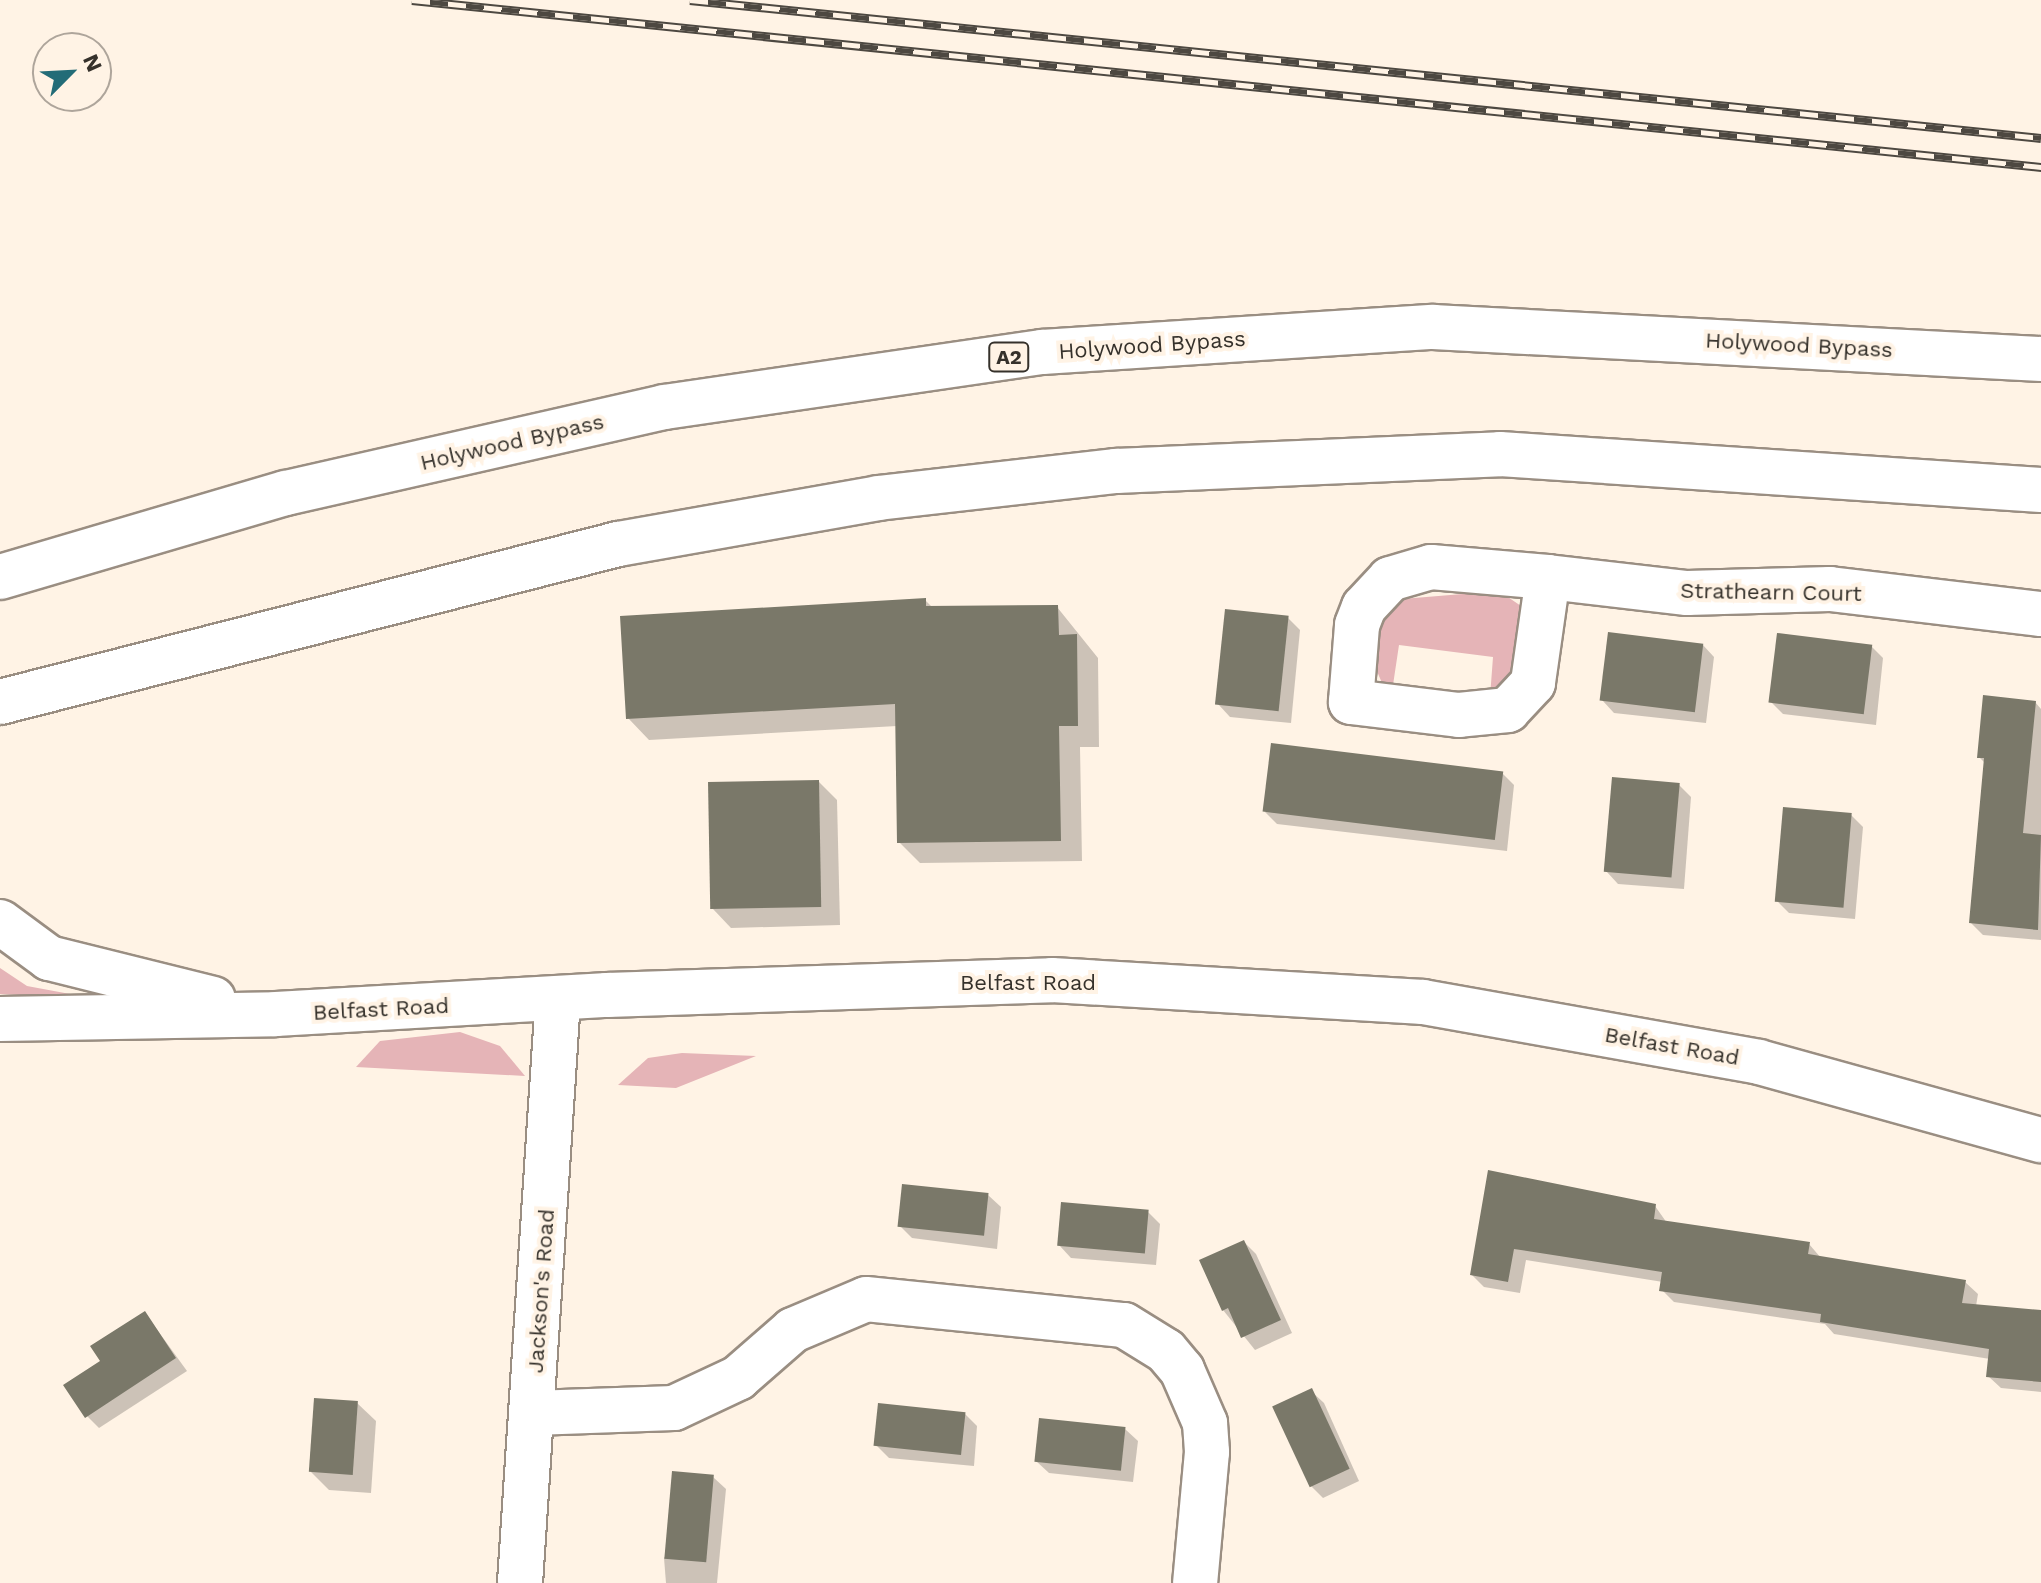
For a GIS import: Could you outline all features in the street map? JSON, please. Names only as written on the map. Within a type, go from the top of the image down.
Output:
[{"type":"main road","name":"Holywood Bypass","points":[[0,577],[286,493],[664,407],[1042,352],[1433,327],[2041,359]]},
{"type":"main road","points":[[0,702],[618,544],[878,498],[1116,471],[1500,454],[2041,490]]},
{"type":"main road","name":"Strathearn Court","points":[[1548,577],[1533,683],[1508,710],[1459,715],[1351,702],[1357,625],[1375,591],[1390,579],[1431,567],[1548,577],[1687,593],[1830,589],[2041,614]]},
{"type":"main road","points":[[0,922],[49,958],[276,1014]]},
{"type":"main road","name":"Belfast Road","points":[[0,1019],[276,1014],[558,998],[1052,980],[1423,1002],[1759,1062],[2041,1140]]},
{"type":"main road","name":"Jackson's Road","points":[[520,1583],[558,998]]},
{"type":"main road","points":[[533,1413],[674,1408],[738,1378],[793,1330],[866,1299],[1124,1325],[1166,1351],[1182,1370],[1205,1423],[1207,1452],[1195,1583]]},
{"type":"shaded area","points":[[1499,591],[1521,606],[1513,682],[1490,697],[1493,657],[1399,645],[1393,685],[1382,683],[1370,655],[1381,610],[1402,599]]},
{"type":"shaded area","points":[[0,968],[27,986],[97,999],[0,994]]},
{"type":"shaded area","points":[[460,1032],[500,1046],[525,1076],[356,1067],[380,1041]]},
{"type":"shaded area","points":[[682,1053],[756,1056],[676,1088],[618,1085],[648,1058]]},
{"type":"building","points":[[926,598],[926,606],[1058,605],[1059,635],[1077,634],[1078,726],[1059,726],[1061,841],[897,843],[895,704],[626,719],[620,616]]},
{"type":"building","points":[[1225,609],[1289,616],[1279,711],[1215,704]]},
{"type":"building","points":[[1608,632],[1703,644],[1695,712],[1600,700]]},
{"type":"building","points":[[1777,633],[1872,645],[1864,714],[1768,702]]},
{"type":"building","points":[[1983,695],[2036,701],[2023,833],[2041,835],[2038,930],[1969,923],[1984,758],[1977,758]]},
{"type":"building","points":[[1271,743],[1503,772],[1495,840],[1263,811]]},
{"type":"building","points":[[1612,777],[1680,783],[1671,878],[1604,872]]},
{"type":"building","points":[[819,780],[821,907],[710,909],[708,782]]},
{"type":"building","points":[[1783,807],[1852,813],[1843,908],[1775,902]]},
{"type":"building","points":[[1488,1170],[1656,1204],[1654,1219],[1810,1242],[1808,1254],[1966,1280],[1962,1303],[2041,1310],[2041,1382],[1986,1377],[1989,1349],[1820,1322],[1821,1314],[1659,1291],[1662,1272],[1514,1249],[1508,1282],[1470,1275]]},
{"type":"building","points":[[902,1184],[989,1193],[984,1236],[898,1227]]},
{"type":"building","points":[[1061,1202],[1149,1210],[1145,1254],[1057,1246]]},
{"type":"building","points":[[1244,1240],[1281,1320],[1241,1338],[1228,1308],[1222,1311],[1199,1260]]},
{"type":"building","points":[[145,1311],[176,1358],[85,1418],[63,1385],[100,1361],[90,1346]]},
{"type":"building","points":[[1312,1388],[1350,1469],[1310,1487],[1272,1407]]},
{"type":"building","points":[[314,1398],[358,1401],[353,1475],[309,1472]]},
{"type":"building","points":[[878,1403],[966,1412],[961,1455],[874,1446]]},
{"type":"building","points":[[1039,1418],[1126,1427],[1121,1471],[1034,1462]]},
{"type":"building","points":[[672,1471],[714,1475],[706,1562],[664,1559]]},
{"type":"railway","points":[[412,0],[2041,167]]},
{"type":"railway","points":[[690,0],[2041,138]]}]
